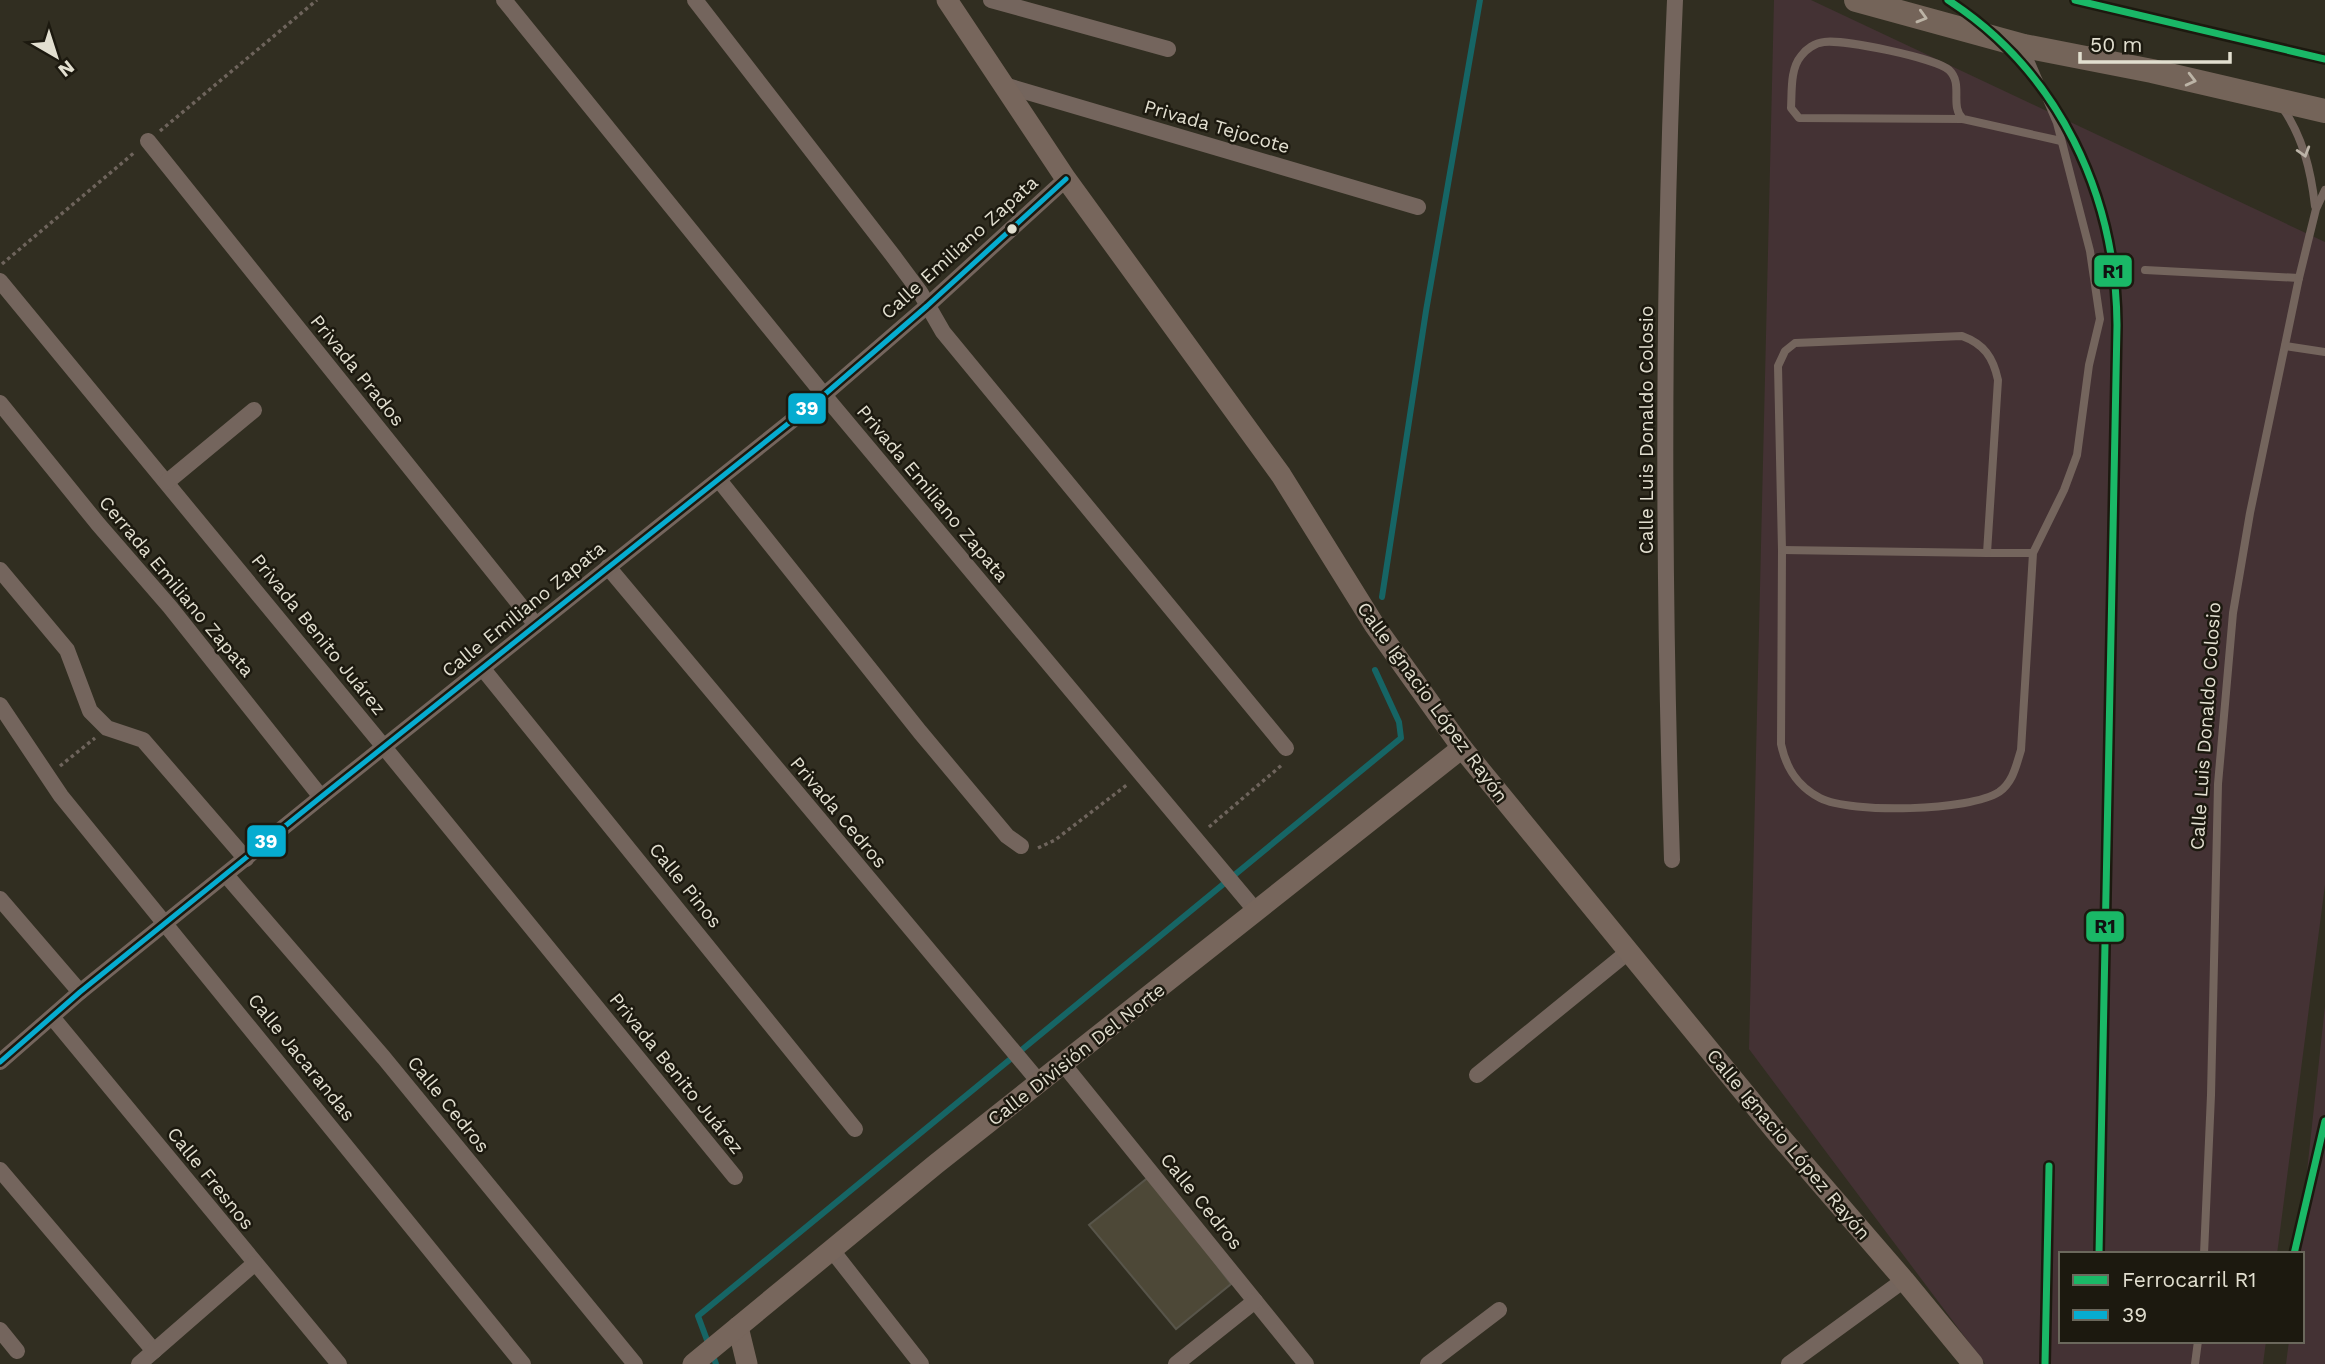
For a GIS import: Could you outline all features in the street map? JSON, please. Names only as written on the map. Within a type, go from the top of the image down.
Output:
[{"type":"main road","name":"Calle Ignacio López Rayón","points":[[947,0],[1066,179],[1281,475],[1375,626],[1462,748],[1778,1134],[1973,1364]]},
{"type":"main road","points":[[1856,0],[2024,46],[2151,71],[2325,111]]},
{"type":"main road","name":"Calle División Del Norte","points":[[698,1360],[1035,1076],[1065,1065],[1462,748]]},
{"type":"main road","points":[[730,1334],[747,1364]]},
{"type":"street","name":"Privada Emiliano Zapata","points":[[504,0],[824,395],[1256,911]]},
{"type":"street","points":[[695,0],[894,257],[943,332],[1286,748]]},
{"type":"street","points":[[991,0],[1168,49]]},
{"type":"street","name":"Calle Luis Donaldo Colosio","points":[[1672,860],[1666,582],[1667,337],[1675,0]]},
{"type":"street","name":"Privada Tejocote","points":[[1004,85],[1418,207]]},
{"type":"street","name":"Privada Prados","points":[[148,141],[536,625]]},
{"type":"street","name":"Calle Emiliano Zapata","points":[[0,1062],[80,992],[824,395],[927,306],[1066,179]]},
{"type":"street","name":"Privada Benito Juárez","points":[[0,281],[735,1177]]},
{"type":"street","name":"Cerrada Emiliano Zapata","points":[[0,402],[98,524],[170,607],[321,797]]},
{"type":"street","points":[[167,482],[254,410]]},
{"type":"street","points":[[719,480],[920,732],[1007,836],[1021,846]]},
{"type":"street","name":"Privada Cedros","points":[[608,567],[1035,1076]]},
{"type":"street","points":[[0,570],[67,650],[90,711],[107,728],[143,740],[246,859]]},
{"type":"street","name":"Calle Pinos","points":[[483,669],[855,1129]]},
{"type":"street","name":"Calle Jacarandas","points":[[0,705],[48,777],[523,1364]]},
{"type":"street","name":"Calle Cedros","points":[[226,875],[384,1058],[635,1364]]},
{"type":"street","points":[[0,899],[80,992]]},
{"type":"street","points":[[1477,1075],[1628,952]]},
{"type":"street","name":"Calle Fresnos","points":[[52,1017],[339,1364]]},
{"type":"street","name":"Calle Cedros","points":[[1065,1065],[1306,1364]]},
{"type":"street","points":[[0,1170],[154,1350]]},
{"type":"street","points":[[831,1249],[921,1364]]},
{"type":"street","points":[[139,1364],[254,1264]]},
{"type":"street","points":[[1789,1364],[1904,1280]]},
{"type":"street","points":[[1176,1364],[1255,1301]]},
{"type":"street","points":[[1428,1364],[1499,1310]]},
{"type":"street","points":[[0,1330],[17,1351]]},
{"type":"lane","points":[[1963,120],[1956,111],[1956,78],[1947,68],[1931,60],[1847,43],[1823,42],[1808,50],[1796,67],[1791,108],[1799,118],[1963,120],[2061,141]]},
{"type":"lane","points":[[1987,553],[1998,380],[1995,366],[1983,346],[1962,336],[1795,343],[1785,351],[1778,366],[1782,550],[1781,744],[1790,772],[1803,787],[1822,799],[1849,806],[1958,805],[1998,792],[2011,779],[2021,750],[2033,553],[2064,490],[2077,455],[2089,365],[2100,319],[2090,251],[2057,122],[2024,46]]},
{"type":"lane","name":"Calle Luis Donaldo Colosio","points":[[2278,101],[2301,140],[2316,209]]},
{"type":"lane","points":[[2313,191],[2324,192]]},
{"type":"lane","name":"Calle Luis Donaldo Colosio","points":[[2204,1252],[2211,1095],[2218,784],[2239,567],[2299,278],[2316,209],[2324,192]]},
{"type":"lane","points":[[2145,270],[2299,278]]},
{"type":"lane","points":[[2285,346],[2325,352]]},
{"type":"lane","points":[[1782,550],[2033,553]]},
{"type":"lane","points":[[2195,1364],[2198,1343]]},
{"type":"path","points":[[0,265],[317,0]]},
{"type":"path","points":[[48,777],[107,728]]},
{"type":"path","points":[[1196,837],[1280,767],[1287,758],[1286,748]]},
{"type":"path","points":[[1021,846],[1036,848],[1055,840],[1141,774]]},
{"type":"shaded area","points":[[1774,0],[1811,0],[2325,242],[2325,885],[2277,1252],[2059,1252],[2059,1343],[2266,1343],[2263,1364],[1985,1364],[1749,1049]]},
{"type":"shaded area","points":[[2325,1006],[2325,1364],[2286,1364],[2289,1343],[2304,1343],[2304,1252],[2298,1252]]},
{"type":"building","points":[[1150,1176],[1231,1284],[1176,1329],[1089,1225]]},
{"type":"waterway","points":[[1382,597],[1426,311],[1480,0]]},
{"type":"waterway","points":[[716,1364],[698,1316],[1401,738],[1399,722],[1375,670]]},
{"type":"rail line","name":"R1","points":[[1948,0],[1987,29],[2021,63],[2050,100],[2074,141],[2092,184],[2106,230],[2114,277],[2117,325],[2099,1252]]},
{"type":"rail line","name":"R1","points":[[2075,0],[2325,59]]},
{"type":"rail line","name":"R1","points":[[2294,1252],[2325,1121]]},
{"type":"rail line","name":"R1","points":[[2045,1364],[2049,1166]]},
{"type":"transit line","name":"39","points":[[0,1062],[80,992],[824,395],[927,306],[1066,179]]}]
